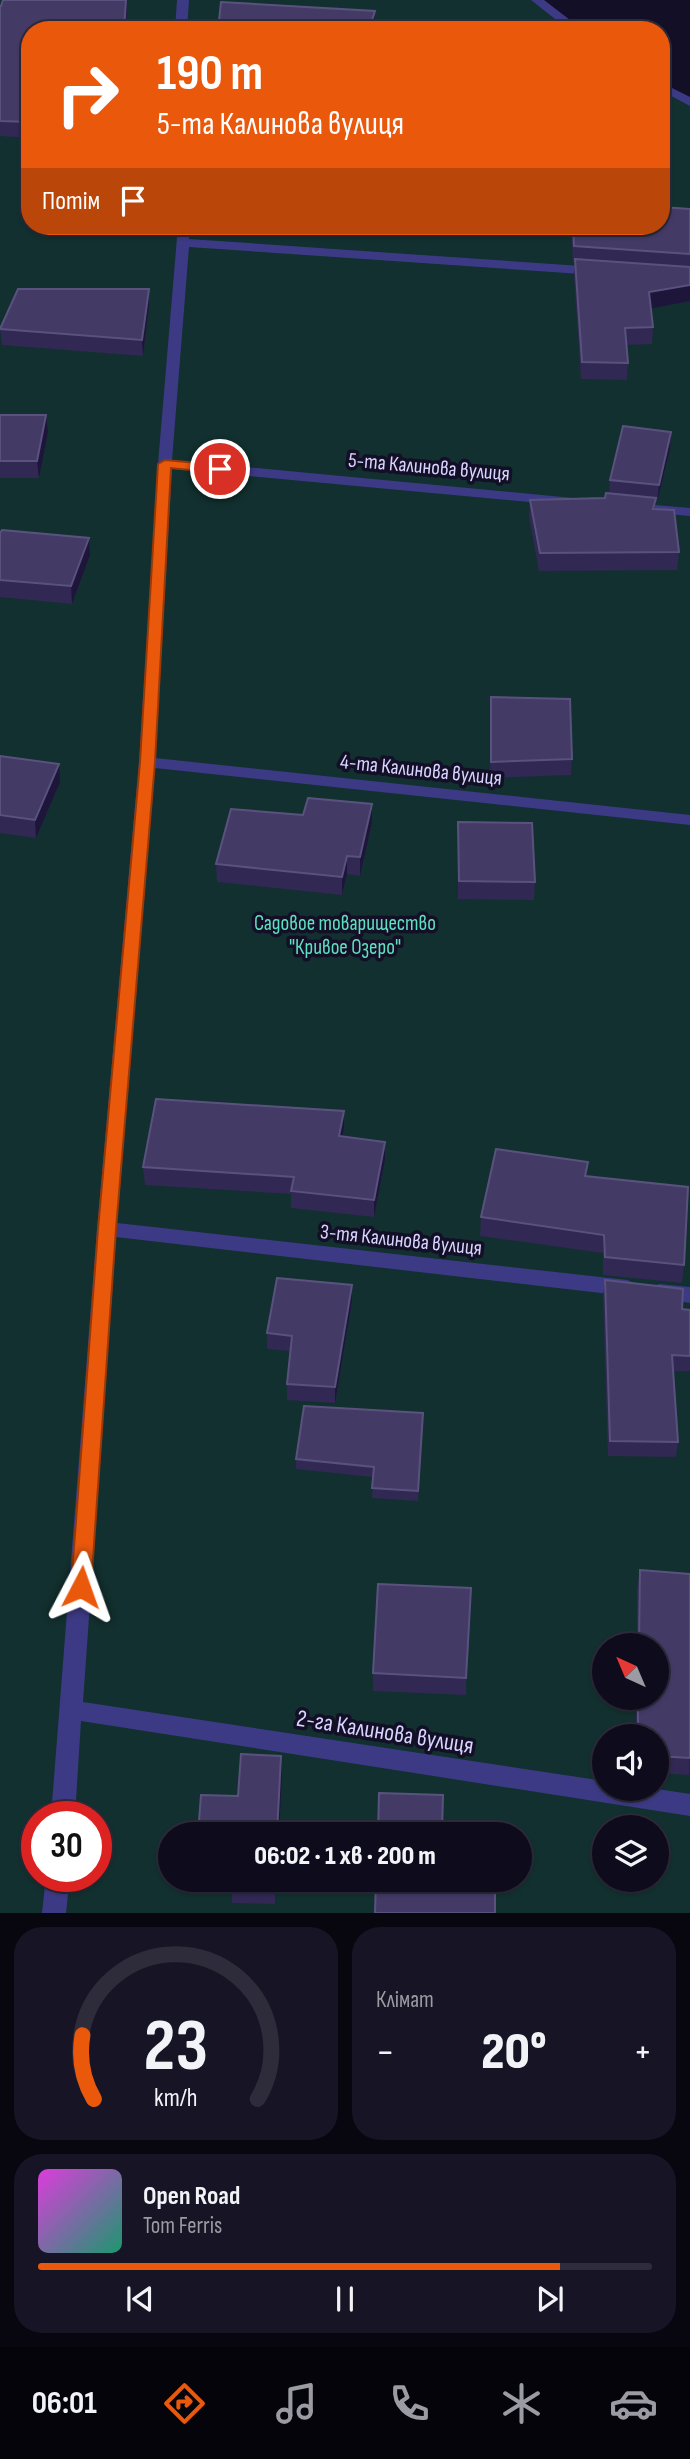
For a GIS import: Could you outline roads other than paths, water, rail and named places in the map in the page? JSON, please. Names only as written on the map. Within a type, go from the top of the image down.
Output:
[{"type":"street","points":[[182,21],[183,0]]},
{"type":"street","points":[[537,0],[566,21]]},
{"type":"street","points":[[670,91],[690,102]]},
{"type":"street","points":[[64,1801],[107,1229],[148,762],[165,464],[184,235]]},
{"type":"street","points":[[195,235],[608,271]]},
{"type":"street","name":"5-та Калинова вулиця","points":[[165,464],[593,503]]},
{"type":"street","points":[[621,506],[690,512]]},
{"type":"street","name":"4-та Калинова вулиця","points":[[148,762],[690,820]]},
{"type":"street","name":"3-тя Калинова вулиця","points":[[107,1229],[690,1295]]},
{"type":"street","name":"2-га Калинова вулиця","points":[[73,1710],[690,1805]]},
{"type":"street","points":[[54,1913],[56,1892]]},
{"type":"park label","name":"Садовое товарищество \"Кривое Озеро\"","points":[[345,935]]}]
